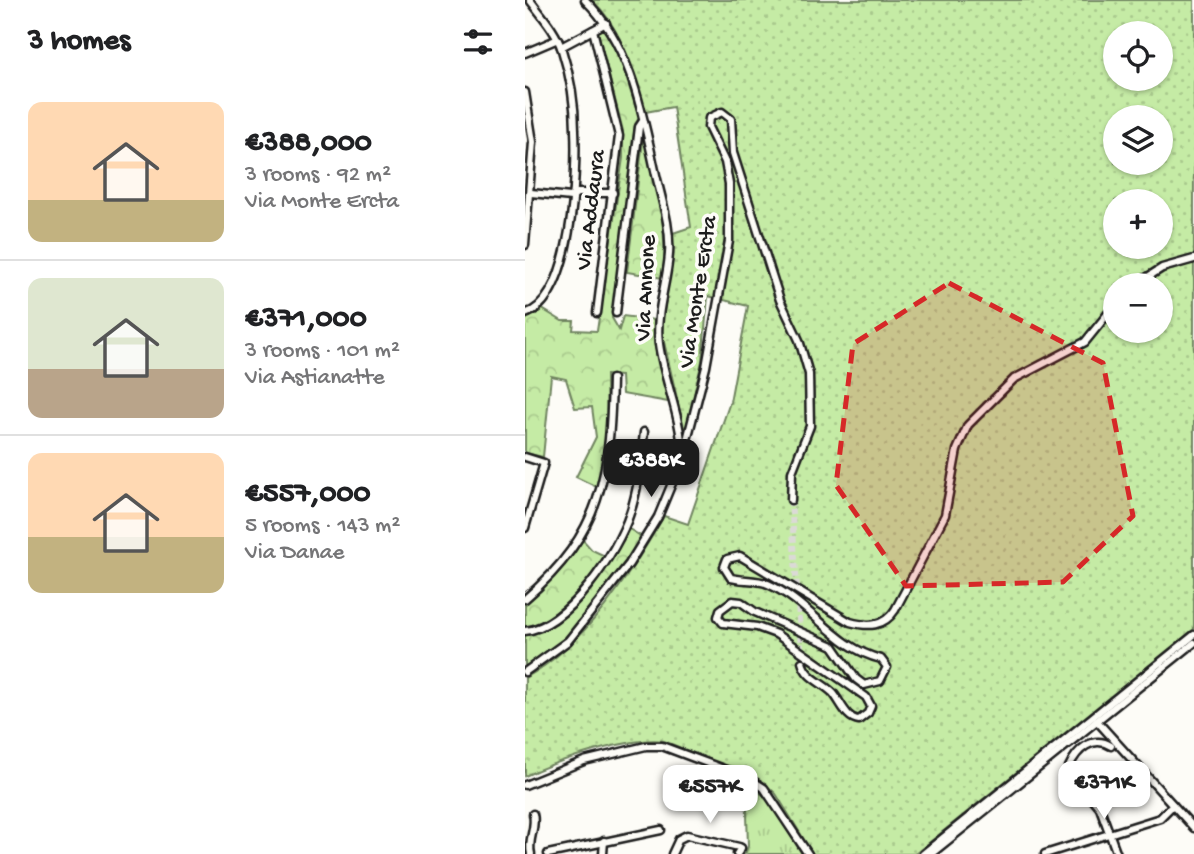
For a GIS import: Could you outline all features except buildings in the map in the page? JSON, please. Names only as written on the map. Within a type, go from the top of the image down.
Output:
[{"type":"street","points":[[525,314],[547,295],[562,268],[571,197],[575,128],[558,38],[530,0]]},
{"type":"street","name":"Via Annone","points":[[585,0],[606,23],[626,66],[643,121],[669,239],[658,331],[680,429],[682,458]]},
{"type":"street","points":[[561,47],[606,23]]},
{"type":"street","name":"Via Addaura","points":[[593,30],[618,136],[597,313]]},
{"type":"street","points":[[525,53],[558,38]]},
{"type":"street","points":[[525,92],[531,193],[525,245]]},
{"type":"street","name":"Via Monte Ercta","points":[[525,672],[568,641],[629,564],[658,517],[682,458],[706,367],[729,241],[729,184],[725,162],[708,127],[712,115],[722,112],[731,119],[733,153],[780,300],[799,340],[809,374],[810,426],[792,471],[791,500]]},
{"type":"street","points":[[617,313],[639,127],[643,121]]},
{"type":"street","points":[[531,193],[571,197],[577,193],[613,193]]},
{"type":"street","points":[[1154,273],[1194,259]]},
{"type":"street","points":[[801,662],[807,674],[835,696],[851,718],[859,720],[868,713],[871,706],[866,697],[788,640],[757,627],[723,623],[718,617],[720,610],[728,602],[741,602],[759,614],[833,646],[856,679],[864,685],[880,681],[887,667],[881,659],[865,655],[843,642],[769,585],[730,578],[724,567],[727,559],[740,556],[850,622],[870,625],[886,621],[895,610],[945,515],[957,450],[968,425],[1014,379],[1085,342],[1103,320]]},
{"type":"street","points":[[525,599],[566,557],[597,500],[611,445],[612,379]]},
{"type":"street","points":[[525,631],[543,626],[559,616],[583,592],[614,547],[635,498],[644,432]]},
{"type":"street","points":[[525,457],[544,463],[525,528]]},
{"type":"street","points":[[923,854],[1194,635]]},
{"type":"street","points":[[931,854],[1194,643]]},
{"type":"street","points":[[1097,721],[1194,828]]},
{"type":"street","points":[[1111,746],[1100,740],[1094,741],[1069,767],[1072,775],[1100,808],[1117,854]]},
{"type":"street","points":[[525,785],[585,761],[646,746],[662,746],[750,779],[764,788],[808,854]]},
{"type":"street","points":[[1045,854],[1160,818],[1173,805]]},
{"type":"street","points":[[531,854],[528,842],[535,823],[533,814]]},
{"type":"street","points":[[548,854],[661,830]]},
{"type":"street","points":[[672,854],[679,839],[687,835],[701,836],[739,851]]},
{"type":"street","points":[[603,854],[604,841]]},
{"type":"highlighted area","points":[[949,283],[1103,363],[1133,516],[1063,582],[906,586],[836,485],[853,344]]},
{"type":"green space","points":[[592,0],[1194,0],[1194,629],[915,854],[813,854],[776,794],[762,781],[664,741],[650,740],[614,746],[574,757],[525,776],[525,678],[568,646],[587,627],[621,584],[664,516],[688,524],[730,402],[748,306],[708,296],[702,361],[685,433],[661,329],[673,256],[673,233],[691,227],[673,107],[645,112],[626,52],[612,24]]},
{"type":"green space","points":[[605,28],[622,64],[639,118],[635,124],[612,318],[619,330],[623,316],[654,320],[654,343],[668,402],[622,394],[621,376],[606,375],[607,444],[597,487],[576,477],[596,437],[592,407],[575,408],[566,379],[551,376],[543,457],[525,453],[525,320],[542,309],[562,321],[574,321],[573,330],[597,331],[623,158],[623,131],[598,32]]},
{"type":"green space","points":[[644,132],[663,223],[663,278],[627,272]]},
{"type":"green space","points":[[629,529],[644,538],[636,551],[563,642],[525,668],[525,634],[541,630],[572,608],[599,577]]},
{"type":"green space","points":[[583,540],[592,550],[605,556],[561,610],[525,629],[525,604],[569,560]]},
{"type":"green space","points":[[746,783],[767,798],[802,854],[745,854],[748,846]]},
{"type":"tunnel","points":[[791,500],[802,662]]}]
